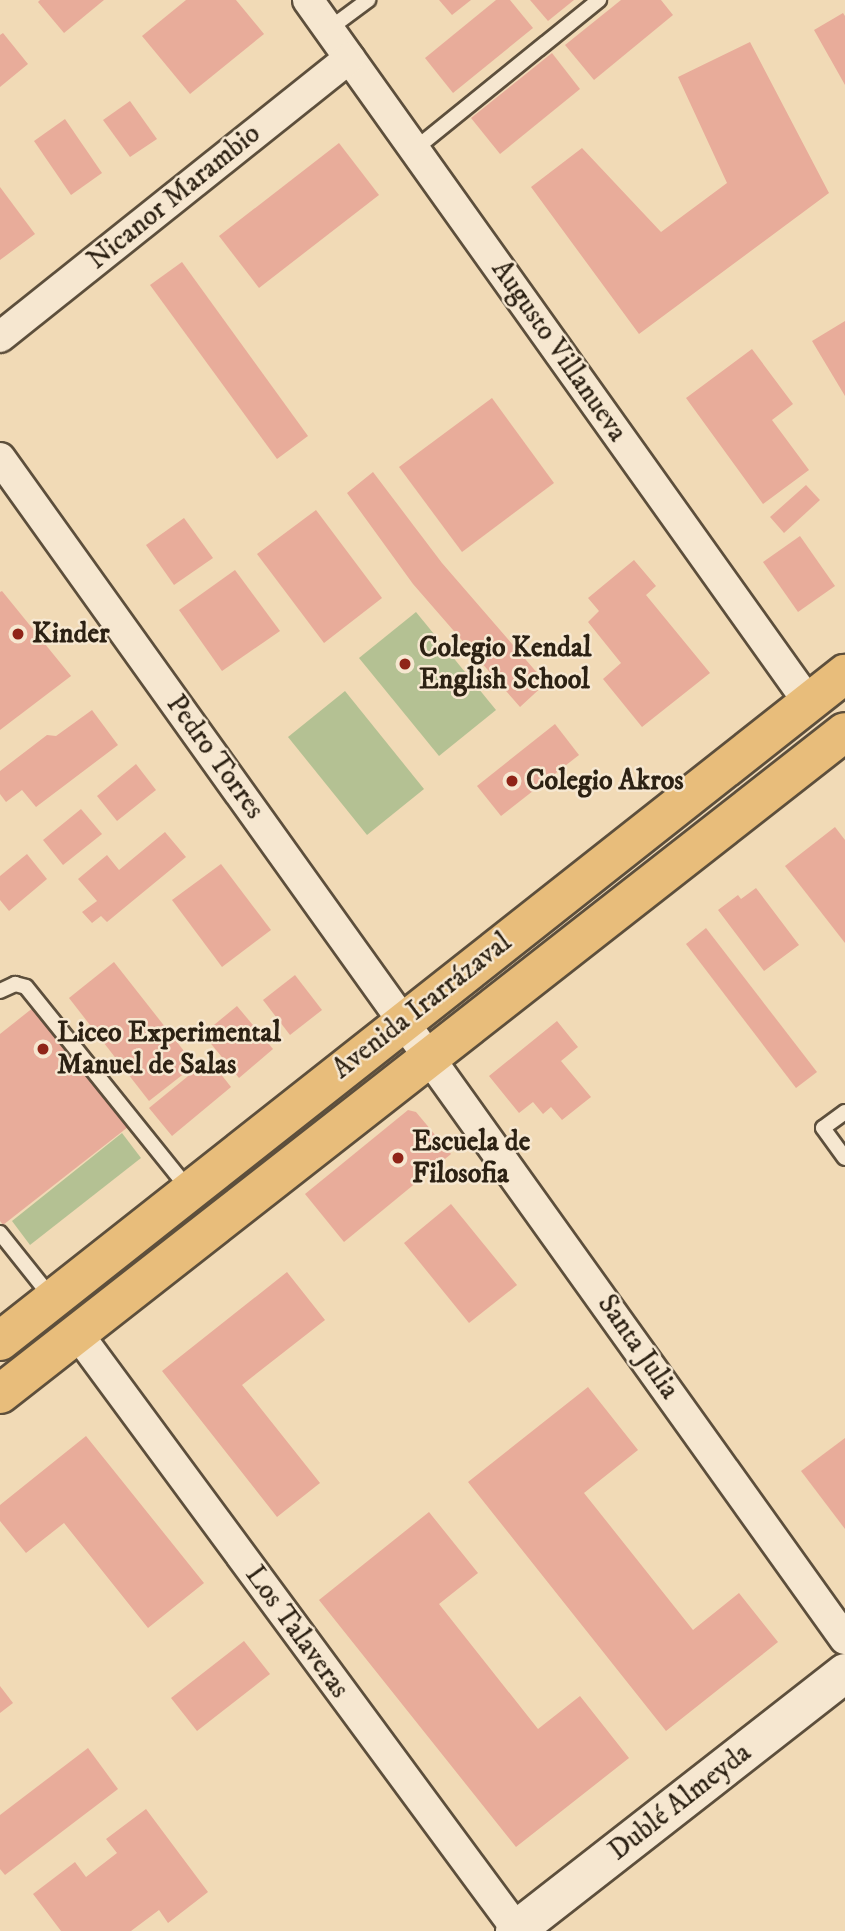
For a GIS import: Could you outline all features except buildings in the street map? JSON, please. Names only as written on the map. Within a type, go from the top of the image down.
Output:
[{"type":"main road","name":"Avenida Irarrázaval","points":[[0,1341],[404,1019],[845,674]]},
{"type":"main road","name":"Avenida Irarrázaval","points":[[0,1394],[431,1056],[842,741]]},
{"type":"main road","name":"Dublé Almeyda","points":[[516,1930],[845,1673]]},
{"type":"street","name":"Augusto Villanueva","points":[[308,0],[809,703]]},
{"type":"street","name":"Nicanor Marambio","points":[[0,337],[349,58]]},
{"type":"street","name":"Pedro Torres","points":[[0,458],[431,1056]]},
{"type":"street","name":"Santa Julia","points":[[431,1056],[845,1639]]},
{"type":"street","name":"Los Talaveras","points":[[77,1333],[516,1930]]},
{"type":"lane","points":[[329,30],[368,0]]},
{"type":"lane","points":[[415,149],[598,0]]},
{"type":"lane","points":[[0,991],[15,984],[26,987],[190,1190]]},
{"type":"lane","points":[[845,1112],[823,1128],[845,1158]]},
{"type":"lane","points":[[0,1233],[53,1299]]},
{"type":"green space","points":[[416,612],[496,710],[439,756],[359,658]]},
{"type":"green space","points":[[345,691],[424,789],[367,835],[288,737]]},
{"type":"green space","points":[[122,1133],[141,1158],[30,1245],[12,1221]]},
{"type":"place","name":"Kinder","points":[[18,634]]},
{"type":"place","name":"Colegio Kendal English School","points":[[405,664]]},
{"type":"place","name":"Colegio Akros","points":[[512,781]]},
{"type":"place","name":"Liceo Experimental Manuel de Salas","points":[[43,1049]]},
{"type":"place","name":"Escuela de Filosofia","points":[[398,1158]]}]
